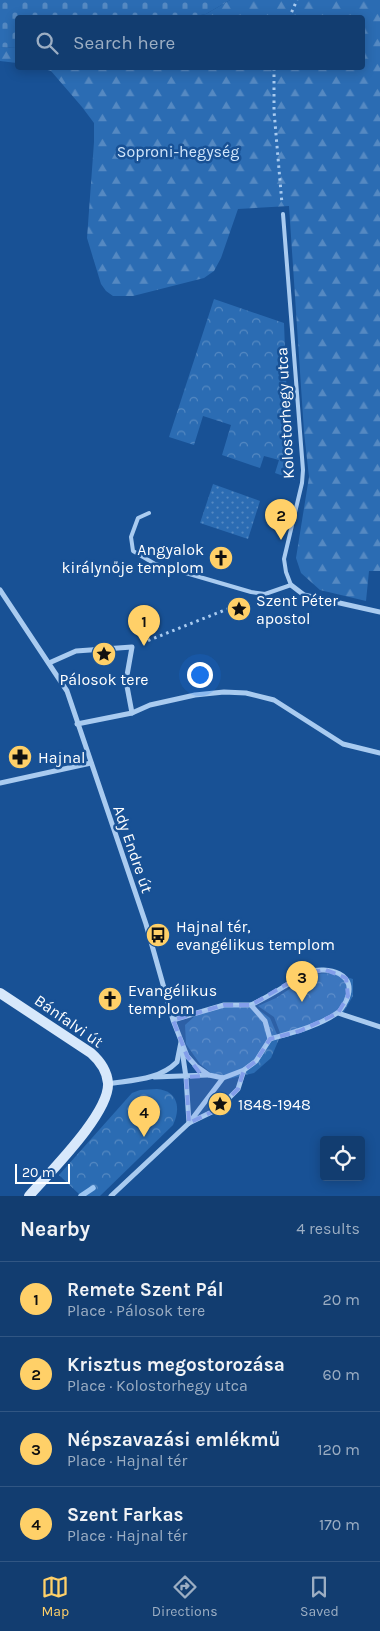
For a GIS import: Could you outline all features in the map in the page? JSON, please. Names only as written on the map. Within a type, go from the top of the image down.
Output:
[{"type":"street","points":[[291,585],[304,595],[380,612]]},
{"type":"street","name":"Ady Endre út","points":[[0,590],[67,691],[146,924],[181,1042]]},
{"type":"street","points":[[49,663],[76,651],[132,647],[126,681],[132,713]]},
{"type":"street","points":[[77,724],[132,713],[150,705],[195,695],[224,692],[246,693],[274,700],[343,744],[380,753]]},
{"type":"street","points":[[0,783],[90,763]]},
{"type":"street","points":[[111,1196],[189,1123],[223,1078],[244,1070],[256,1061],[270,1039],[300,1031],[338,1013],[348,996],[349,987],[346,978],[338,972],[326,970],[306,973],[270,996],[251,1005],[224,1005],[173,1020]]},
{"type":"street","name":"Bánfalvi út","points":[[0,993],[91,1053],[106,1072],[108,1084]]},
{"type":"street","points":[[251,1005],[265,1021],[270,1039]]},
{"type":"street","points":[[338,1013],[380,1027]]},
{"type":"street","points":[[151,1077],[177,1062],[181,1042]]},
{"type":"street","points":[[181,1042],[192,1062],[209,1075]]},
{"type":"street","points":[[181,1042],[186,1077],[189,1123]]},
{"type":"street","points":[[189,1123],[218,1109],[238,1089],[244,1070]]},
{"type":"street","points":[[29,1196],[90,1125],[105,1100],[108,1084],[151,1077],[209,1075],[223,1078]]},
{"type":"lane","name":"Kolostorhegy utca","points":[[283,214],[302,470],[302,483],[284,559],[291,585]]},
{"type":"lane","points":[[149,513],[138,518],[131,537],[133,551],[155,564],[251,592],[265,594],[291,585]]},
{"type":"path","points":[[290,15],[297,0]]},
{"type":"path","points":[[274,70],[277,156],[283,214]]},
{"type":"path","points":[[132,647],[237,605]]},
{"type":"highlighted area","points":[[326,970],[346,978],[348,996],[338,1013],[300,1031],[270,1039],[256,1061],[244,1070],[238,1089],[218,1109],[189,1123],[186,1077],[202,1076],[187,1056],[173,1020],[224,1005],[251,1005],[306,973]]},
{"type":"green space","points":[[0,0],[230,0],[206,14],[201,15],[15,15],[15,48],[0,47]]},
{"type":"green space","name":"Soproni-hegység","points":[[230,0],[380,0],[380,571],[369,571],[366,601],[320,590],[301,573],[296,558],[309,477],[304,432],[289,206],[238,209],[221,258],[214,271],[204,278],[133,296],[113,296],[106,291],[101,284],[87,238],[94,123],[51,71],[48,70],[365,70],[365,15],[201,15],[206,14]]},
{"type":"green space","points":[[0,47],[15,48],[15,63],[0,61]]},
{"type":"green space","points":[[214,299],[284,323],[288,429],[295,480],[275,473],[279,460],[264,456],[260,468],[222,455],[231,425],[203,416],[194,445],[169,437]]},
{"type":"green space","points":[[213,484],[260,501],[248,539],[200,523]]},
{"type":"green space","points":[[333,973],[353,979],[353,996],[343,1013],[304,1032],[282,1038],[274,1017],[258,1006],[276,998],[312,974]]},
{"type":"green space","points":[[225,1006],[256,1008],[270,1018],[279,1039],[271,1058],[254,1073],[228,1079],[215,1076],[200,1064],[186,1044],[185,1025],[196,1015]]},
{"type":"green space","points":[[157,1089],[169,1093],[176,1101],[177,1112],[173,1125],[100,1196],[81,1196],[59,1175],[132,1093],[140,1090]]},
{"type":"waterway","points":[[81,1196],[93,1188]]},
{"type":"place","name":"Krisztus megostorozása","points":[[281,540]]},
{"type":"place","name":"Angyalok királynője templom","points":[[221,558]]},
{"type":"place","name":"Szent Péter apostol","points":[[239,609]]},
{"type":"place","name":"Remete Szent Pál","points":[[144,646]]},
{"type":"place","name":"Pálosok tere","points":[[104,654]]},
{"type":"place","name":"Hajnal","points":[[20,757]]},
{"type":"place","name":"Hajnal tér, evangélikus templom","points":[[158,935]]},
{"type":"place","name":"Evangélikus templom","points":[[110,999]]},
{"type":"place","name":"Népszavazási emlékmű","points":[[302,1002]]},
{"type":"place","name":"1848-1948","points":[[220,1104]]},
{"type":"place","name":"Szent Farkas","points":[[144,1137]]}]
